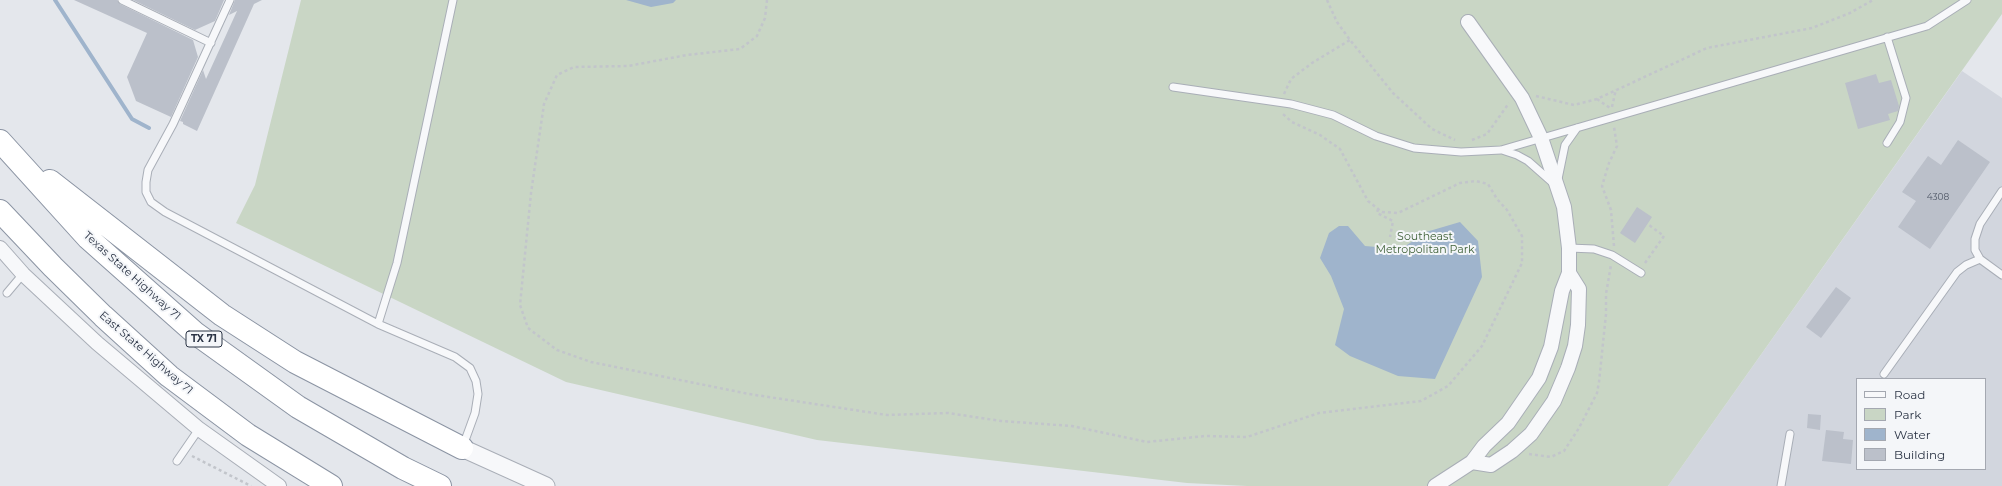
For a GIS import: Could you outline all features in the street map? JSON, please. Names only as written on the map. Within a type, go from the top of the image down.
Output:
[{"type":"highway","points":[[2,143],[222,315],[295,362],[462,448]]},
{"type":"highway","name":"Texas State Highway 71","points":[[2,143],[88,238],[195,333],[298,407],[403,468],[440,486]]},
{"type":"highway","name":"East State Highway 71","points":[[0,211],[81,294],[169,376],[248,435],[331,486]]},
{"type":"street","points":[[1435,486],[1472,462],[1484,446],[1508,424],[1539,378],[1551,347],[1562,290],[1569,274],[1570,248],[1564,207],[1541,138],[1522,98],[1468,22]]},
{"type":"street","points":[[0,248],[23,274],[97,343],[199,429],[279,486]]},
{"type":"street","points":[[1472,462],[1491,465],[1512,451],[1530,434],[1542,419],[1561,386],[1575,346],[1578,325],[1579,288],[1569,274]]},
{"type":"street","points":[[1539,378],[1548,378],[1561,386]]},
{"type":"street","points":[[462,448],[546,486]]},
{"type":"lane","points":[[122,0],[211,43]]},
{"type":"lane","points":[[230,0],[173,124],[148,170],[146,187],[151,202],[165,212],[378,324],[455,357],[470,368],[476,381],[478,394],[475,413],[462,448]]},
{"type":"lane","points":[[378,324],[397,263],[453,0]]},
{"type":"lane","points":[[1172,87],[1280,102],[1333,115],[1376,136],[1414,148],[1461,152],[1501,150],[1927,26],[1967,0]]},
{"type":"lane","points":[[1887,37],[1906,98],[1900,122],[1887,143]]},
{"type":"lane","points":[[1557,187],[1565,145],[1577,128]]},
{"type":"lane","points":[[1501,150],[1517,154],[1528,161],[1557,187]]},
{"type":"lane","points":[[2002,191],[1980,224],[1975,239],[1975,250],[1980,259],[2002,275]]},
{"type":"lane","points":[[1570,248],[1594,249],[1612,255],[1641,273]]},
{"type":"lane","points":[[1884,374],[1957,272],[1966,265],[1980,259]]},
{"type":"lane","points":[[8,293],[23,274]]},
{"type":"lane","points":[[177,460],[199,429]]},
{"type":"lane","points":[[1781,486],[1790,434]]},
{"type":"path","points":[[767,0],[765,18],[757,36],[740,49],[687,55],[628,66],[574,67],[557,75],[544,104],[531,193],[520,305],[528,328],[557,350],[591,362],[749,394],[887,415],[948,413],[1001,421],[1072,426],[1147,442],[1205,436],[1247,437],[1319,413],[1421,401],[1448,386],[1482,346],[1522,263],[1522,236],[1507,210],[1497,199],[1488,184],[1476,181],[1460,183],[1398,212],[1382,212],[1368,201],[1340,149],[1320,135],[1292,122],[1279,110],[1280,102],[1291,79],[1312,63],[1350,40]]},
{"type":"path","points":[[1327,0],[1337,22],[1393,93],[1432,129],[1459,142]]},
{"type":"path","points":[[1466,141],[1487,134],[1511,100],[1535,96],[1574,105],[1597,99],[1707,48],[1812,28],[1850,13],[1873,0]]},
{"type":"path","points":[[1529,454],[1551,457],[1564,451],[1579,428],[1596,393],[1599,382],[1606,314],[1606,294],[1614,242],[1611,210],[1602,186],[1608,163],[1617,146],[1612,109],[1616,89]]},
{"type":"path","points":[[1597,99],[1612,109]]},
{"type":"path","points":[[1378,209],[1377,213],[1393,220],[1390,238]]},
{"type":"path","points":[[1638,260],[1644,264],[1664,236],[1649,225]]},
{"type":"path","points":[[1614,242],[1620,246]]},
{"type":"path","points":[[183,451],[251,486]]},
{"type":"shaded area","points":[[1962,71],[2002,98],[2002,486],[1668,486]]},
{"type":"green space","name":"Southeast Metropolitan Park","points":[[301,0],[2002,0],[2002,14],[1668,486],[1247,486],[1187,483],[817,440],[566,382],[236,223],[255,185]]},
{"type":"water","points":[[626,0],[676,0],[673,3],[651,7]]},
{"type":"water","points":[[1460,222],[1478,241],[1482,277],[1435,379],[1398,376],[1350,356],[1335,345],[1344,309],[1331,276],[1320,258],[1329,233],[1339,226],[1348,226],[1365,246],[1401,249],[1426,232]]},
{"type":"building","points":[[74,0],[117,0],[120,4],[193,40],[198,57],[171,117],[136,101],[127,77],[147,33]]},
{"type":"building","points":[[133,0],[224,0],[215,21],[195,30]]},
{"type":"building","points":[[235,0],[262,0],[254,4],[197,131],[180,121],[203,70],[206,79],[237,11],[229,15]]},
{"type":"building","points":[[1876,74],[1879,83],[1891,80],[1899,106],[1898,111],[1888,114],[1890,120],[1858,129],[1845,83]]},
{"type":"building","points":[[1958,140],[1990,162],[1930,249],[1898,227],[1916,201],[1902,192],[1928,156],[1941,165]]},
{"type":"building","points":[[1637,207],[1652,217],[1635,243],[1620,233]]},
{"type":"building","points":[[1836,287],[1851,298],[1821,338],[1806,327]]},
{"type":"building","points":[[1808,414],[1821,415],[1820,430],[1807,428]]},
{"type":"building","points":[[1826,430],[1844,432],[1843,439],[1853,440],[1851,464],[1822,461]]},
{"type":"waterway","points":[[55,0],[132,119],[149,128]]}]
